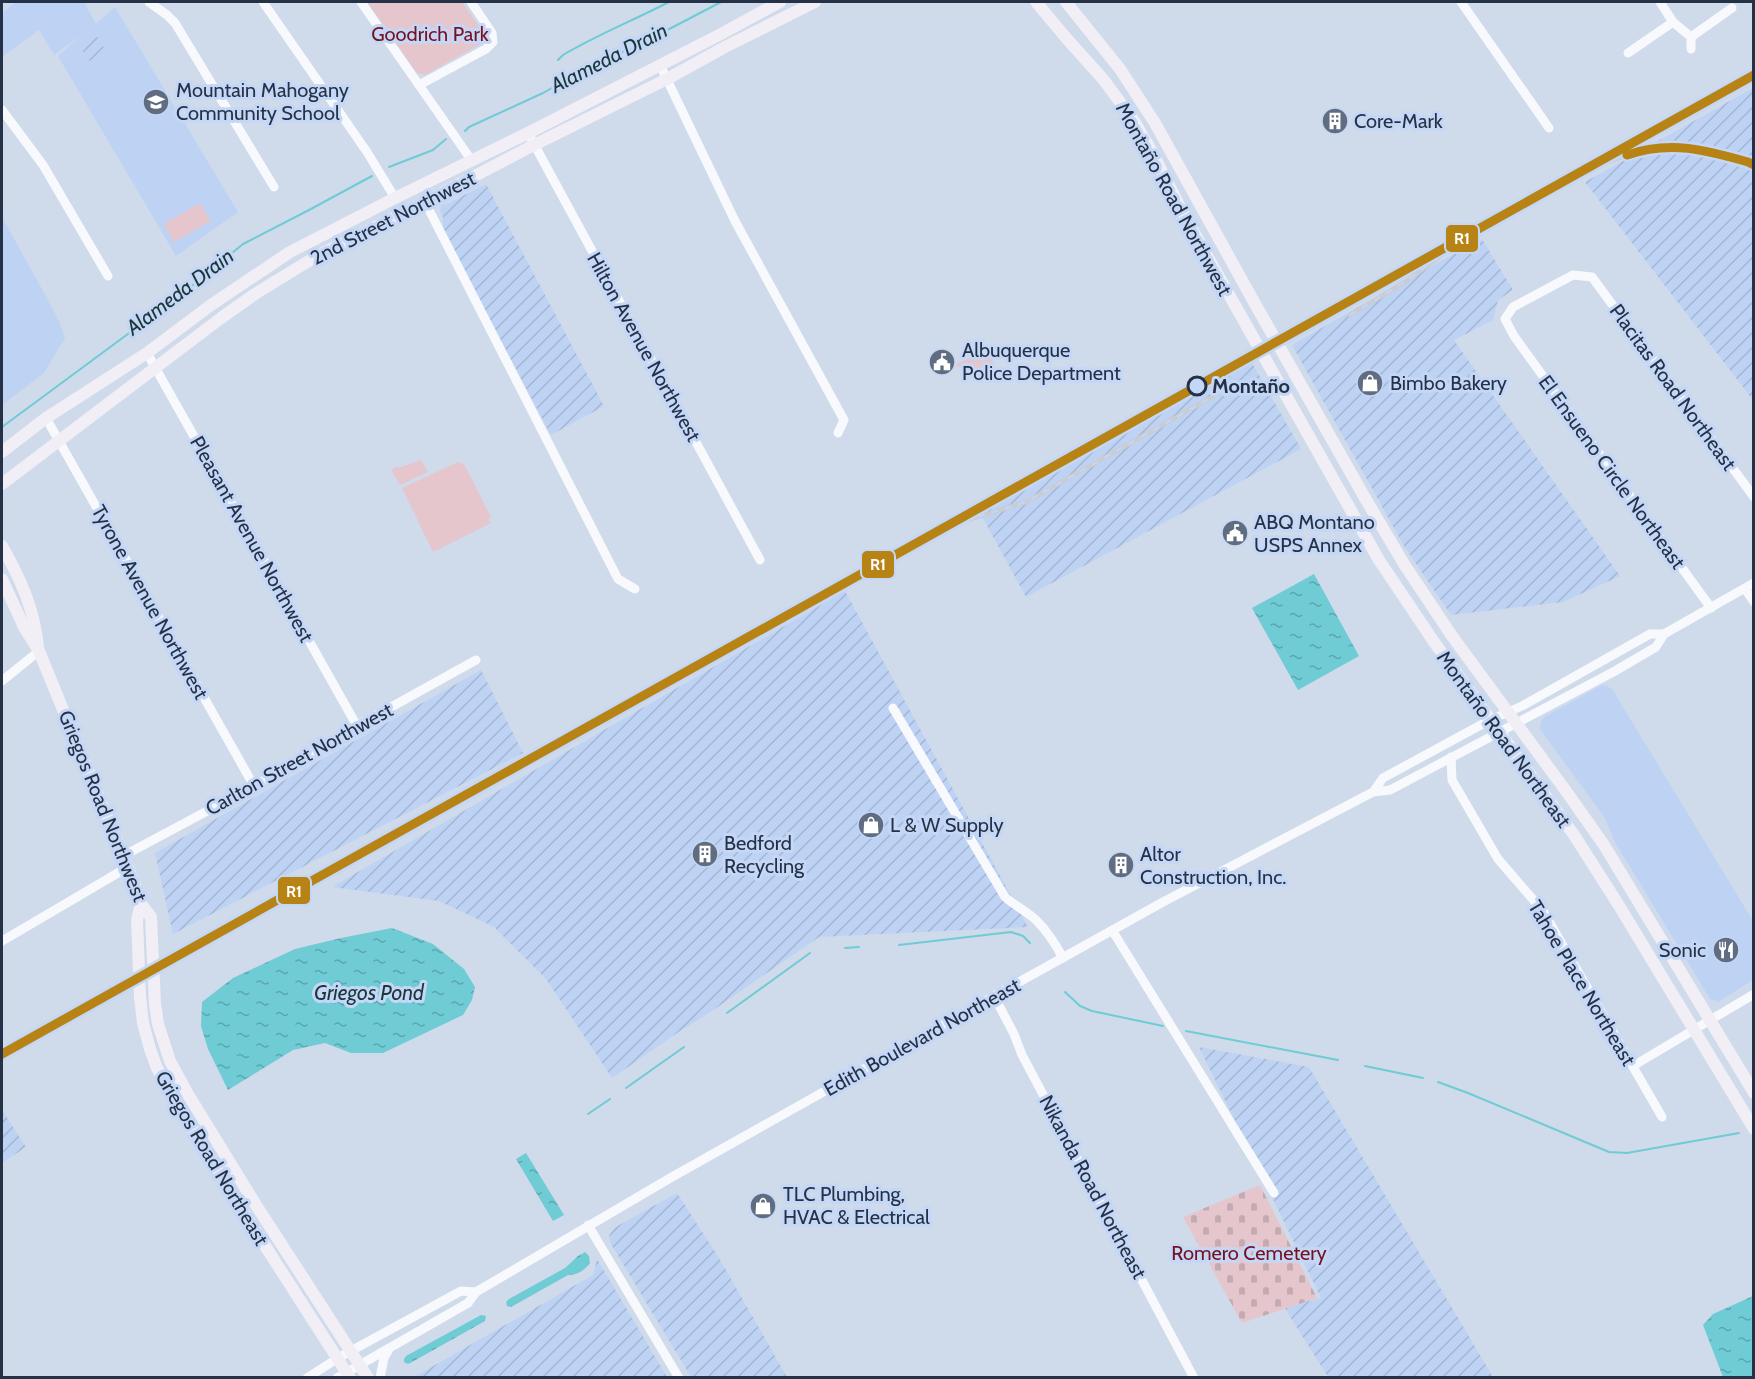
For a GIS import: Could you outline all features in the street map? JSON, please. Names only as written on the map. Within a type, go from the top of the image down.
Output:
[{"type":"main road","name":"2nd Street Northwest","points":[[2,452],[46,418],[147,353],[211,304],[290,252],[660,66],[780,2]]},
{"type":"main road","name":"2nd Street Northwest","points":[[2,484],[156,366],[255,294],[301,264],[815,2]]},
{"type":"main road","name":"Montaño Road Northwest","points":[[1036,2],[1103,79],[1134,121],[1258,346]]},
{"type":"main road","name":"Montaño Road Northwest","points":[[1066,2],[1125,76],[1155,123],[1274,337]]},
{"type":"main road","name":"Montaño Road Northeast","points":[[1274,337],[1393,547],[1446,628],[1604,845],[1754,1092]]},
{"type":"main road","name":"Montaño Road Northeast","points":[[1258,346],[1379,560],[1428,634],[1574,835],[1754,1129]]},
{"type":"main road","name":"Griegos Road Northwest","points":[[2,546],[24,589],[35,623],[39,651]]},
{"type":"main road","name":"Griegos Road Northwest","points":[[2,579],[24,627],[39,651],[141,904],[151,917],[154,963]]},
{"type":"main road","name":"Griegos Road Northeast","points":[[141,904],[137,920],[140,997],[143,1023],[157,1068],[244,1212],[338,1358],[345,1376]]},
{"type":"main road","name":"Griegos Road Northeast","points":[[154,963],[158,1024],[170,1061],[250,1195],[368,1377]]},
{"type":"street","points":[[149,2],[175,23],[274,187]]},
{"type":"street","points":[[263,2],[367,152],[395,198]]},
{"type":"street","points":[[361,2],[472,161]]},
{"type":"street","points":[[419,85],[486,49],[493,42],[492,33],[471,2]]},
{"type":"street","points":[[1461,2],[1549,128]]},
{"type":"street","points":[[1660,2],[1673,22],[1691,37]]},
{"type":"street","points":[[1690,49],[1691,37],[1732,8]]},
{"type":"street","points":[[1628,53],[1673,22]]},
{"type":"street","points":[[660,66],[735,221],[844,420],[838,433]]},
{"type":"street","points":[[2,110],[43,165],[108,276]]},
{"type":"street","name":"Hilton Avenue Northwest","points":[[528,133],[760,560]]},
{"type":"street","points":[[425,202],[618,579],[635,589]]},
{"type":"street","name":"El Ensueno Circle Northeast","points":[[1592,277],[1573,274],[1513,307],[1505,319],[1514,336],[1711,608]]},
{"type":"street","name":"Placitas Road Northeast","points":[[1592,277],[1754,497]]},
{"type":"street","name":"Pleasant Avenue Northwest","points":[[147,353],[357,726]]},
{"type":"street","name":"Tyrone Avenue Northwest","points":[[46,418],[254,786]]},
{"type":"street","name":"Edith Boulevard Northeast","points":[[1373,792],[1383,778],[1490,720],[1522,706],[1650,634],[1664,634],[1754,583]]},
{"type":"street","points":[[1745,589],[1754,602]]},
{"type":"street","name":"Edith Boulevard Northeast","points":[[345,1376],[390,1347],[468,1303],[476,1292],[588,1225],[994,996],[1112,930],[1373,792],[1390,790],[1583,688],[1656,647],[1664,634]]},
{"type":"street","points":[[2,681],[39,651]]},
{"type":"street","name":"Carlton Street Northwest","points":[[2,941],[125,862],[357,726],[476,660]]},
{"type":"street","points":[[893,708],[1005,897],[1036,920],[1063,958]]},
{"type":"street","name":"Tahoe Place Northeast","points":[[1451,757],[1452,780],[1498,859],[1543,911],[1662,1117]]},
{"type":"street","points":[[1112,930],[1274,1193]]},
{"type":"street","points":[[1633,1066],[1754,994]]},
{"type":"street","name":"Nikanda Road Northeast","points":[[994,996],[1022,1055],[1194,1377]]},
{"type":"street","points":[[588,1225],[679,1377]]},
{"type":"street","name":"Edith Boulevard Northeast","points":[[307,1377],[461,1291],[476,1292]]},
{"type":"street","points":[[380,1377],[384,1358],[390,1347]]},
{"type":"shaded area","points":[[16,2],[84,2],[96,24],[115,7],[238,212],[176,256],[58,56],[83,34],[54,55],[39,30],[2,57],[2,13]]},
{"type":"shaded area","points":[[93,30],[107,53],[91,63],[78,44]]},
{"type":"shaded area","points":[[1753,88],[1753,400],[1585,182]]},
{"type":"shaded area","points":[[486,184],[604,406],[551,435],[443,232],[441,205]]},
{"type":"shaded area","points":[[2,217],[60,323],[65,338],[44,373],[2,405]]},
{"type":"shaded area","points":[[1482,239],[1513,290],[1498,300],[1493,320],[1454,340],[1620,576],[1563,602],[1451,615],[1404,546],[1292,345]]},
{"type":"shaded area","points":[[1252,363],[1301,449],[1026,597],[979,511]]},
{"type":"shaded area","points":[[845,591],[1028,927],[819,937],[612,1078],[546,979],[494,927],[439,901],[332,887]]},
{"type":"shaded area","points":[[481,670],[523,753],[173,934],[155,853]]},
{"type":"shaded area","points":[[1602,685],[1612,689],[1753,921],[1753,980],[1718,1002],[1710,999],[1615,842],[1605,818],[1540,729],[1544,717]]},
{"type":"shaded area","points":[[1199,1047],[1309,1067],[1493,1377],[1328,1377],[1284,1307],[1321,1298]]},
{"type":"shaded area","points":[[2,1110],[26,1147],[2,1163]]},
{"type":"shaded area","points":[[677,1193],[719,1258],[787,1377],[691,1377],[611,1244],[609,1236],[614,1228]]},
{"type":"shaded area","points":[[597,1259],[667,1377],[414,1377],[593,1275]]},
{"type":"green space","name":"Goodrich Park","points":[[367,2],[462,2],[486,36],[484,42],[425,75],[417,73]]},
{"type":"green space","points":[[200,203],[211,221],[174,242],[164,224]]},
{"type":"green space","points":[[985,349],[994,364],[979,374],[955,365]]},
{"type":"green space","points":[[421,460],[428,472],[400,485],[391,470],[397,466],[398,468]]},
{"type":"green space","points":[[458,462],[464,464],[491,517],[488,519],[490,523],[493,522],[433,552],[402,488]]},
{"type":"green space","name":"Romero Cemetery","points":[[1260,1185],[1317,1298],[1242,1323],[1183,1217]]},
{"type":"water","points":[[1314,574],[1359,656],[1298,690],[1252,608]]},
{"type":"water","name":"Griegos Pond","points":[[392,928],[433,944],[464,969],[475,987],[472,1000],[463,1015],[383,1053],[351,1053],[325,1043],[293,1050],[228,1090],[208,1049],[201,1026],[202,1002],[233,978],[295,949]]},
{"type":"water","points":[[526,1153],[564,1215],[553,1221],[516,1159]]},
{"type":"water","points":[[585,1252],[589,1256],[590,1263],[583,1270],[568,1275],[511,1307],[507,1306],[506,1302],[509,1299],[565,1268]]},
{"type":"water","points":[[1753,1296],[1753,1377],[1723,1377],[1703,1325],[1713,1314]]},
{"type":"water","points":[[481,1315],[486,1316],[485,1321],[412,1362],[408,1364],[404,1362],[406,1356]]},
{"type":"waterway","points":[[558,60],[589,41],[669,2]]},
{"type":"waterway","name":"Alameda Drain","points":[[465,131],[469,127],[543,93],[607,57],[631,49],[721,2]]},
{"type":"waterway","name":"Alameda Drain","points":[[389,167],[433,150],[446,139]]},
{"type":"waterway","name":"Alameda Drain","points":[[2,427],[182,294],[243,244],[372,176]]},
{"type":"waterway","points":[[899,945],[1011,932],[1023,936],[1030,943]]},
{"type":"waterway","points":[[845,948],[859,947]]},
{"type":"waterway","points":[[727,1013],[810,953]]},
{"type":"waterway","points":[[1065,992],[1080,1006],[1092,1011],[1163,1026]]},
{"type":"waterway","points":[[1186,1031],[1338,1060]]},
{"type":"waterway","points":[[626,1088],[684,1047]]},
{"type":"waterway","points":[[1365,1066],[1423,1078]]},
{"type":"waterway","points":[[1438,1082],[1609,1152],[1627,1153],[1739,1133]]},
{"type":"waterway","points":[[588,1114],[610,1099]]},
{"type":"railway","points":[[1575,174],[1644,149],[1668,147],[1709,150],[1754,165]]},
{"type":"railway","points":[[1350,315],[1405,282],[1484,225]]},
{"type":"railway","points":[[926,537],[955,524],[1026,502],[1228,388]]},
{"type":"transit line","name":"R1","points":[[2,1054],[1754,75]]},
{"type":"transit line","name":"R1","points":[[1627,155],[1658,148],[1688,148],[1754,165]]},
{"type":"place","name":"Mountain Mahogany Community School","points":[[156,102]]},
{"type":"place","name":"Core-Mark","points":[[1335,121]]},
{"type":"place","name":"Albuquerque Police Department","points":[[942,362]]},
{"type":"place","name":"Bimbo Bakery","points":[[1370,383]]},
{"type":"place","name":"Montaño","points":[[1197,386]]},
{"type":"place","name":"ABQ Montano USPS Annex","points":[[1235,533]]},
{"type":"place","name":"L & W Supply","points":[[871,825]]},
{"type":"place","name":"Bedford Recycling","points":[[705,854]]},
{"type":"place","name":"Altor Construction, Inc.","points":[[1121,865]]},
{"type":"place","name":"Sonic","points":[[1726,950]]},
{"type":"place","name":"TLC Plumbing, HVAC & Electrical","points":[[763,1206]]}]
